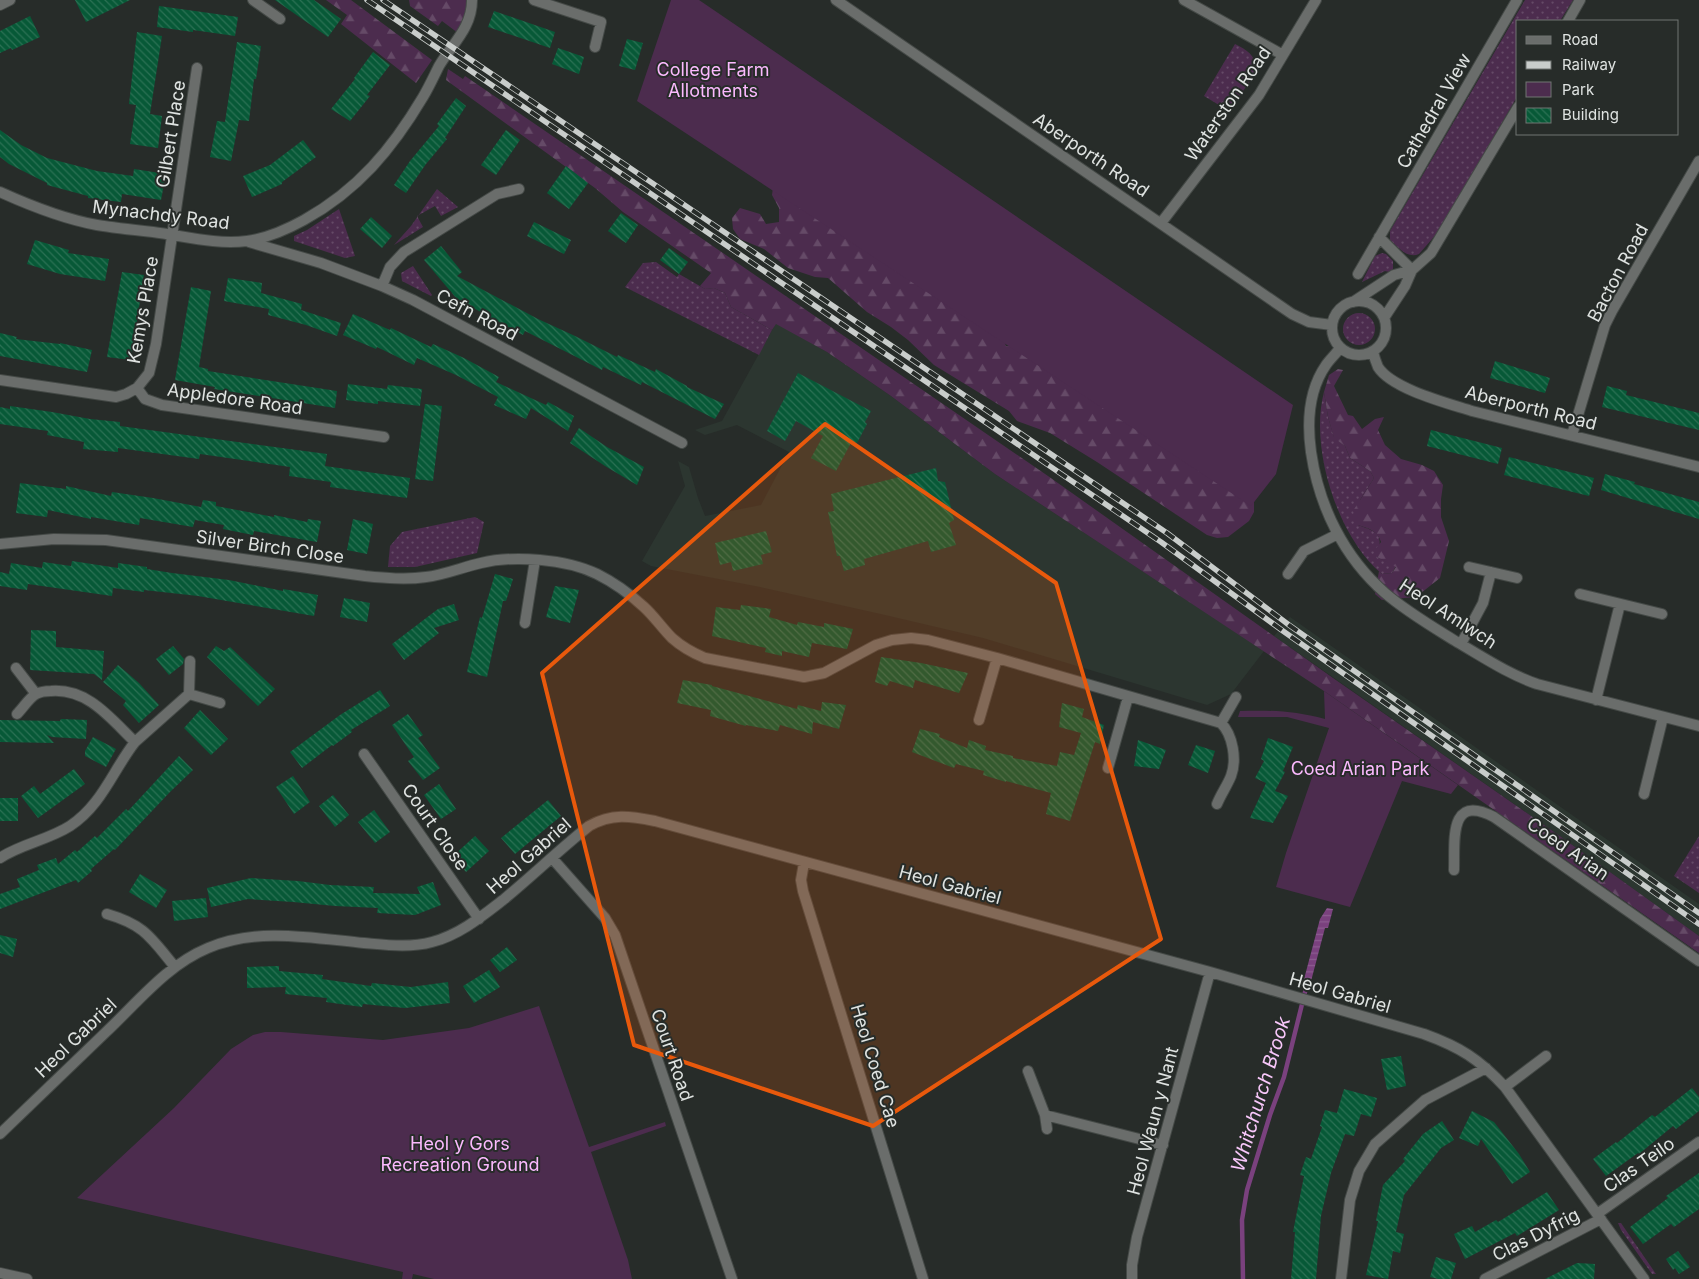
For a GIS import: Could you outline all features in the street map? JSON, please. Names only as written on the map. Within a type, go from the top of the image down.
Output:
[{"type":"street","points":[[0,5],[10,0]]},
{"type":"street","points":[[253,0],[280,18]]},
{"type":"street","name":"Mynachdy Road","points":[[0,192],[42,210],[97,225],[209,240],[246,241],[277,233],[314,214],[353,187],[373,167],[401,132],[425,95],[439,67],[464,33],[470,16],[472,0]]},
{"type":"street","points":[[534,0],[601,22],[595,47]]},
{"type":"street","name":"Aberporth Road","points":[[836,0],[1292,314],[1309,322],[1332,325]]},
{"type":"street","points":[[1184,0],[1283,55]]},
{"type":"street","name":"Waterston Road","points":[[1161,223],[1259,95],[1316,0]]},
{"type":"street","name":"Cathedral View","points":[[1358,274],[1517,0]]},
{"type":"street","points":[[1569,20],[1580,0]]},
{"type":"street","name":"Gilbert Place","points":[[173,235],[198,68]]},
{"type":"street","points":[[1384,318],[1405,286],[1412,270],[1431,253],[1437,244],[1516,110]]},
{"type":"street","name":"Bacton Road","points":[[1572,435],[1605,325],[1699,161]]},
{"type":"street","points":[[382,286],[390,267],[404,252],[498,194],[519,189]]},
{"type":"street","name":"Kemys Place","points":[[137,388],[149,373],[152,364],[173,235]]},
{"type":"street","points":[[1379,237],[1412,270]]},
{"type":"street","name":"Cefn Road","points":[[246,241],[321,263],[382,286],[431,309],[682,443]]},
{"type":"street","points":[[1353,302],[1368,303],[1375,306],[1384,318],[1386,326],[1383,341],[1379,347],[1365,355],[1356,356],[1348,353],[1335,342],[1332,333],[1334,317],[1339,310],[1394,275],[1412,270]]},
{"type":"street","name":"Heol Amlwch","points":[[1340,348],[1326,365],[1318,379],[1312,396],[1309,416],[1310,445],[1317,484],[1330,521],[1350,554],[1364,571],[1386,594],[1419,618],[1516,677],[1596,700],[1699,726]]},
{"type":"street","name":"Aberporth Road","points":[[1373,352],[1378,366],[1390,379],[1420,393],[1472,411],[1699,467]]},
{"type":"street","points":[[0,380],[116,397],[137,388]]},
{"type":"street","name":"Appledore Road","points":[[137,388],[145,399],[162,405],[384,437]]},
{"type":"street","points":[[1288,574],[1304,552],[1338,534]]},
{"type":"street","name":"Silver Birch Close","points":[[0,544],[80,539],[106,540],[364,576],[394,578],[426,577],[493,560],[535,560],[557,563],[581,568],[613,583],[646,608],[673,639],[688,650],[704,658],[804,678],[824,673],[876,645],[892,640],[911,638],[928,640],[1221,723]]},
{"type":"street","points":[[525,623],[535,560]]},
{"type":"street","points":[[1469,567],[1517,578]]},
{"type":"street","points":[[1460,644],[1483,603],[1491,572]]},
{"type":"street","points":[[1580,594],[1662,614]]},
{"type":"street","points":[[1596,700],[1620,604]]},
{"type":"street","points":[[979,720],[997,658]]},
{"type":"street","points":[[0,858],[69,827],[86,814],[98,800],[135,742],[189,694],[190,661]]},
{"type":"street","points":[[16,668],[36,694]]},
{"type":"street","points":[[17,714],[36,694],[58,690],[72,692],[84,696],[93,702],[135,742]]},
{"type":"street","points":[[189,694],[220,703]]},
{"type":"street","points":[[1108,768],[1128,697]]},
{"type":"street","points":[[1217,804],[1221,792],[1231,776],[1233,757],[1230,736],[1227,729],[1221,723],[1236,697]]},
{"type":"street","points":[[1644,794],[1664,717]]},
{"type":"street","name":"Court Close","points":[[364,754],[479,919]]},
{"type":"street","name":"Coed Arian","points":[[1454,870],[1456,828],[1460,817],[1463,812],[1469,810],[1483,811],[1699,961]]},
{"type":"street","name":"Heol Gabriel","points":[[0,1134],[159,979],[189,957],[234,939],[253,936],[275,936],[391,946],[414,946],[431,943],[448,937],[479,919],[589,826],[599,820],[622,816],[655,822],[1210,972],[1446,1042],[1457,1047],[1486,1068],[1505,1087],[1644,1279]]},
{"type":"street","name":"Court Road","points":[[552,858],[605,918],[615,935],[732,1279]]},
{"type":"street","name":"Heol Coed Cae","points":[[804,862],[801,880],[803,891],[923,1279]]},
{"type":"street","points":[[107,914],[137,925],[150,936],[175,967]]},
{"type":"street","name":"Heol Waun y Nant","points":[[1132,1279],[1132,1265],[1137,1237],[1210,972]]},
{"type":"street","points":[[1505,1087],[1546,1056]]},
{"type":"street","points":[[1341,1279],[1350,1200],[1359,1171],[1375,1144],[1425,1100],[1486,1068]]},
{"type":"street","points":[[1028,1071],[1045,1115],[1047,1129]]},
{"type":"street","points":[[1045,1115],[1163,1145]]},
{"type":"street","name":"Clas Teilo","points":[[1599,1217],[1699,1142]]},
{"type":"street","name":"Clas Dyfrig","points":[[1485,1279],[1599,1217]]},
{"type":"street","points":[[0,1273],[27,1279]]},
{"type":"highlighted area","points":[[825,424],[1056,583],[1161,939],[873,1126],[634,1045],[542,673]]},
{"type":"shaded area","points":[[776,323],[827,352],[891,396],[995,474],[1264,651],[1231,694],[1207,705],[983,638],[760,587],[651,566],[642,561],[685,486],[678,461],[689,467],[705,516],[761,505],[789,452],[737,425],[705,435],[695,430],[722,421]]},
{"type":"shaded area","points":[[1290,617],[1699,904],[1699,936],[1274,636]]},
{"type":"shaded area","points":[[1327,908],[1333,909],[1328,928],[1325,928],[1310,985],[1303,983],[1320,919]]},
{"type":"green space","points":[[326,0],[351,0],[432,60],[416,83],[341,24],[347,15]]},
{"type":"green space","points":[[409,0],[468,0],[464,21],[458,33],[442,21],[438,26],[410,6]]},
{"type":"green space","name":"College Farm Allotments","points":[[671,0],[699,0],[1293,405],[1276,474],[1251,506],[637,101]]},
{"type":"green space","points":[[1525,0],[1573,0],[1561,20],[1516,20],[1516,98],[1439,231],[1419,254],[1411,255],[1400,249],[1390,240],[1390,231]]},
{"type":"green space","points":[[1235,44],[1251,55],[1256,68],[1255,74],[1229,111],[1204,96]]},
{"type":"green space","points":[[448,69],[463,79],[465,76],[1048,476],[1557,834],[1699,936],[1699,953],[1324,691],[995,474],[891,396],[827,352],[776,324],[772,330],[731,307],[725,293],[714,288],[705,289],[700,286],[711,273],[623,212],[595,188],[446,80]]},
{"type":"green space","points":[[775,173],[990,307],[1006,346],[1020,347],[1254,495],[1254,512],[1249,521],[1228,537],[1217,538],[1207,535],[1097,462],[1050,433],[1017,421],[1009,411],[934,365],[908,340],[867,312],[828,278],[815,277],[788,268],[764,249],[740,239],[733,229],[732,218],[740,208],[760,214],[766,224],[779,222],[779,208],[772,195]]},
{"type":"green space","points":[[437,189],[458,207],[441,216],[435,206],[419,215]]},
{"type":"green space","points":[[339,209],[355,256],[345,258],[294,241],[294,236],[307,230]]},
{"type":"green space","points":[[417,217],[423,227],[394,245],[411,226]]},
{"type":"green space","points":[[1382,253],[1386,254],[1393,261],[1393,269],[1362,282],[1375,256]]},
{"type":"green space","points":[[656,262],[677,277],[679,274],[705,289],[714,288],[725,293],[731,307],[772,330],[759,355],[625,287],[643,263]]},
{"type":"green space","points":[[413,266],[431,296],[402,281],[401,273]]},
{"type":"green space","points":[[1359,313],[1371,317],[1375,329],[1371,341],[1359,345],[1347,341],[1343,329],[1347,317]]},
{"type":"green space","points":[[1338,369],[1343,370],[1334,386],[1348,415],[1353,416],[1362,429],[1375,419],[1384,417],[1378,430],[1385,445],[1401,459],[1422,465],[1434,471],[1443,485],[1441,517],[1449,541],[1440,578],[1416,597],[1382,600],[1375,594],[1379,571],[1382,574],[1392,573],[1396,567],[1377,557],[1374,551],[1381,542],[1380,538],[1372,530],[1358,525],[1353,511],[1374,478],[1370,471],[1350,458],[1345,446],[1334,438],[1324,392],[1329,375]]},
{"type":"green space","points":[[1324,392],[1328,417],[1334,437],[1345,446],[1350,458],[1370,471],[1374,478],[1360,500],[1358,525],[1378,535],[1380,543],[1377,557],[1396,566],[1392,573],[1382,574],[1366,558],[1352,538],[1340,515],[1324,465],[1320,414]]},
{"type":"green space","points":[[475,517],[484,522],[477,553],[415,567],[388,567],[390,546],[402,532]]},
{"type":"green space","name":"Coed Arian Park","points":[[1324,691],[1458,785],[1451,794],[1402,781],[1350,907],[1276,887],[1329,728],[1287,717],[1238,717],[1240,711],[1262,711],[1293,713],[1325,719]]},
{"type":"green space","points":[[1699,836],[1699,893],[1674,876]]},
{"type":"green space","name":"Heol y Gors Recreation Ground","points":[[539,1006],[589,1147],[665,1122],[666,1126],[591,1152],[628,1260],[632,1279],[434,1279],[413,1274],[412,1279],[402,1279],[403,1272],[77,1198],[174,1108],[231,1049],[253,1035],[265,1032],[281,1032],[383,1040],[469,1028]]},
{"type":"green space","points":[[1618,1223],[1621,1223],[1656,1274],[1652,1274]]},
{"type":"building","points":[[75,0],[130,0],[86,22]]},
{"type":"building","points":[[275,0],[314,0],[341,19],[328,37]]},
{"type":"building","points":[[159,6],[238,17],[235,36],[157,27]]},
{"type":"building","points":[[494,11],[555,32],[550,48],[488,27]]},
{"type":"building","points":[[30,16],[40,37],[12,50],[11,48],[0,53],[0,31]]},
{"type":"building","points":[[137,32],[162,36],[150,114],[162,116],[158,148],[130,144],[136,105],[129,104]]},
{"type":"building","points":[[627,39],[643,43],[635,70],[619,66]]},
{"type":"building","points":[[237,42],[261,46],[256,79],[254,79],[249,121],[239,120],[231,161],[210,157],[217,121],[225,122]]},
{"type":"building","points":[[558,48],[584,57],[579,74],[552,64]]},
{"type":"building","points":[[373,52],[390,65],[367,95],[370,96],[350,121],[331,109],[355,79]]},
{"type":"building","points":[[456,98],[466,106],[445,138],[447,139],[426,164],[406,193],[394,185],[410,161],[439,126],[437,124]]},
{"type":"building","points":[[0,130],[21,145],[47,158],[97,171],[133,176],[134,169],[166,174],[161,200],[122,194],[121,202],[88,198],[88,196],[47,185],[47,183],[9,164],[0,157]]},
{"type":"building","points":[[506,130],[520,140],[496,175],[481,165]]},
{"type":"building","points":[[303,140],[316,157],[282,182],[282,184],[252,197],[243,176],[270,165]]},
{"type":"building","points":[[566,166],[588,183],[569,209],[547,193]]},
{"type":"building","points":[[621,213],[638,225],[626,243],[608,231]]},
{"type":"building","points":[[371,217],[392,236],[382,248],[360,229]]},
{"type":"building","points":[[534,222],[571,240],[564,254],[527,236]]},
{"type":"building","points":[[35,240],[69,250],[68,253],[109,259],[105,281],[60,274],[27,264]]},
{"type":"building","points":[[441,246],[462,272],[457,276],[538,319],[617,357],[618,355],[655,372],[656,369],[687,387],[724,404],[715,419],[642,382],[641,385],[603,367],[602,370],[525,331],[523,335],[457,299],[424,260]]},
{"type":"building","points":[[669,248],[688,262],[679,274],[660,260]]},
{"type":"building","points":[[122,272],[144,275],[131,360],[107,357]]},
{"type":"building","points":[[228,278],[262,283],[261,293],[302,304],[301,310],[341,323],[337,336],[268,315],[269,309],[224,301]]},
{"type":"building","points":[[191,287],[211,291],[199,367],[208,369],[208,371],[337,391],[335,408],[214,389],[215,387],[175,380]]},
{"type":"building","points":[[353,314],[390,330],[391,328],[431,347],[433,344],[464,358],[499,377],[496,382],[546,405],[548,402],[574,416],[568,431],[531,408],[526,419],[494,405],[498,397],[456,375],[417,358],[414,365],[377,347],[376,349],[343,335]]},
{"type":"building","points":[[0,333],[17,337],[16,339],[60,343],[92,350],[87,372],[0,356]]},
{"type":"building","points":[[1495,361],[1550,378],[1545,393],[1490,378]]},
{"type":"building","points":[[798,373],[871,411],[865,422],[867,424],[857,443],[852,441],[836,471],[811,458],[823,436],[796,421],[785,441],[767,431]]},
{"type":"building","points":[[348,384],[387,389],[388,385],[422,389],[420,406],[378,401],[378,404],[346,400]]},
{"type":"building","points":[[1607,386],[1627,391],[1626,395],[1699,413],[1699,430],[1602,407]]},
{"type":"building","points":[[425,404],[442,406],[433,481],[415,479]]},
{"type":"building","points":[[10,406],[120,422],[120,426],[327,454],[325,466],[410,478],[407,498],[330,487],[331,482],[289,476],[290,467],[200,454],[199,459],[118,448],[118,452],[83,449],[84,442],[47,435],[48,431],[0,424],[0,407],[10,409]]},
{"type":"building","points":[[579,428],[607,447],[644,467],[637,485],[570,443]]},
{"type":"building","points":[[1431,430],[1502,448],[1498,464],[1427,446]]},
{"type":"building","points":[[1509,457],[1594,478],[1589,496],[1504,475]]},
{"type":"building","points":[[936,468],[938,481],[945,482],[954,520],[949,523],[956,545],[931,552],[928,541],[864,559],[865,565],[844,571],[840,556],[837,556],[828,512],[834,511],[831,494]]},
{"type":"building","points":[[1605,474],[1699,502],[1699,519],[1601,490]]},
{"type":"building","points":[[20,483],[66,489],[66,486],[111,496],[112,492],[201,507],[203,500],[216,502],[216,506],[274,517],[274,515],[307,522],[308,519],[321,521],[317,542],[254,531],[253,535],[223,529],[224,525],[195,520],[193,527],[140,518],[139,525],[91,517],[91,519],[48,510],[47,517],[16,513]]},
{"type":"building","points":[[353,519],[373,524],[367,554],[347,550]]},
{"type":"building","points":[[766,531],[772,552],[761,555],[763,564],[733,571],[731,562],[720,565],[715,543]]},
{"type":"building","points":[[72,561],[118,568],[118,563],[147,567],[147,569],[318,595],[314,616],[198,596],[144,590],[144,592],[113,588],[112,596],[28,584],[27,590],[0,586],[0,572],[9,574],[11,563],[42,568],[43,562],[71,566]]},
{"type":"building","points":[[495,574],[513,579],[506,601],[503,601],[487,677],[467,672],[480,617],[482,618]]},
{"type":"building","points":[[555,586],[579,590],[570,623],[546,617]]},
{"type":"building","points":[[344,598],[370,603],[367,622],[340,617]]},
{"type":"building","points":[[454,604],[459,620],[434,628],[439,633],[404,660],[392,644],[438,609]]},
{"type":"building","points":[[741,605],[771,609],[769,617],[797,625],[798,622],[824,627],[824,623],[853,629],[847,649],[812,643],[809,657],[782,651],[782,656],[765,652],[766,648],[712,636],[716,607],[740,610]]},
{"type":"building","points":[[31,630],[56,631],[56,647],[104,651],[102,680],[94,674],[30,670]]},
{"type":"building","points":[[173,646],[184,659],[183,664],[169,675],[156,659]]},
{"type":"building","points":[[216,646],[224,651],[230,647],[275,689],[258,706],[207,657]]},
{"type":"building","points":[[881,657],[968,673],[959,693],[915,680],[913,688],[890,681],[887,686],[875,682]]},
{"type":"building","points":[[118,665],[139,683],[159,705],[139,723],[123,705],[126,701],[103,682]]},
{"type":"building","points":[[683,680],[712,685],[797,709],[798,705],[821,711],[822,702],[846,705],[839,729],[813,722],[812,734],[780,725],[778,731],[746,726],[710,716],[711,710],[677,703]]},
{"type":"building","points":[[380,690],[390,706],[351,730],[352,732],[302,768],[290,752],[340,715]]},
{"type":"building","points":[[1062,703],[1084,709],[1082,717],[1104,725],[1100,744],[1095,742],[1070,821],[1046,814],[1051,793],[983,775],[984,771],[956,764],[954,768],[912,752],[920,729],[940,734],[939,737],[967,748],[969,740],[986,746],[985,750],[1013,756],[1013,758],[1057,766],[1060,752],[1074,755],[1081,733],[1059,727]]},
{"type":"building","points":[[200,710],[228,739],[211,755],[184,728]]},
{"type":"building","points":[[408,714],[423,735],[418,738],[440,768],[423,780],[408,761],[414,757],[392,725]]},
{"type":"building","points":[[61,719],[87,720],[86,739],[47,735],[54,743],[0,742],[0,720],[60,721]]},
{"type":"building","points":[[93,737],[116,749],[106,767],[85,756],[85,751]]},
{"type":"building","points":[[1268,738],[1293,747],[1283,771],[1285,772],[1275,791],[1288,796],[1273,823],[1250,818],[1266,783],[1255,778],[1264,761],[1261,759]]},
{"type":"building","points":[[1138,740],[1166,750],[1159,769],[1134,766]]},
{"type":"building","points":[[1196,745],[1215,751],[1208,773],[1188,765]]},
{"type":"building","points":[[179,756],[193,770],[115,850],[91,869],[92,871],[78,883],[76,880],[0,909],[0,894],[20,887],[17,879],[39,870],[37,865],[56,858],[58,864],[75,850],[77,852],[95,836],[97,838],[126,809],[128,811]]},
{"type":"building","points":[[74,769],[85,784],[38,818],[21,796],[34,786],[40,794]]},
{"type":"building","points":[[293,776],[310,802],[294,814],[276,787]]},
{"type":"building","points":[[439,784],[456,809],[441,819],[424,795]]},
{"type":"building","points":[[333,795],[349,815],[335,827],[319,806]]},
{"type":"building","points":[[0,798],[18,798],[18,821],[0,821]]},
{"type":"building","points":[[548,800],[561,816],[515,854],[501,838]]},
{"type":"building","points":[[374,810],[390,832],[375,843],[358,822]]},
{"type":"building","points":[[475,836],[489,851],[466,872],[452,857]]},
{"type":"building","points":[[140,874],[167,890],[156,908],[129,892]]},
{"type":"building","points":[[251,878],[374,887],[373,893],[420,894],[417,887],[433,882],[441,905],[415,915],[377,913],[378,908],[248,899],[211,907],[207,888]]},
{"type":"building","points":[[206,898],[208,917],[174,921],[172,901]]},
{"type":"building","points":[[0,935],[17,939],[13,957],[0,953]]},
{"type":"building","points":[[507,947],[517,960],[500,972],[490,960]]},
{"type":"building","points":[[279,966],[279,971],[323,975],[322,979],[371,986],[372,983],[411,987],[448,982],[450,1003],[405,1008],[363,1004],[362,1007],[326,1002],[327,998],[285,994],[286,987],[247,988],[247,967]]},
{"type":"building","points":[[489,970],[500,987],[474,1003],[463,986]]},
{"type":"building","points":[[1401,1056],[1406,1086],[1387,1090],[1381,1059]]},
{"type":"building","points":[[1692,1088],[1699,1097],[1699,1111],[1676,1129],[1673,1126],[1639,1154],[1606,1176],[1593,1159],[1617,1143],[1652,1115],[1655,1117]]},
{"type":"building","points":[[1344,1089],[1377,1098],[1371,1117],[1361,1114],[1354,1136],[1345,1134],[1331,1173],[1321,1216],[1316,1279],[1291,1279],[1295,1232],[1293,1232],[1304,1176],[1300,1175],[1306,1157],[1311,1159],[1322,1127],[1320,1126],[1325,1110],[1337,1113]]},
{"type":"building","points":[[1472,1111],[1494,1122],[1519,1154],[1530,1172],[1512,1184],[1481,1139],[1478,1146],[1459,1138]]},
{"type":"building","points":[[1442,1121],[1454,1140],[1441,1148],[1404,1195],[1396,1232],[1404,1234],[1400,1253],[1393,1251],[1388,1279],[1366,1275],[1378,1221],[1376,1221],[1383,1185],[1405,1161],[1403,1159],[1423,1134]]},
{"type":"building","points":[[1699,1173],[1699,1209],[1674,1227],[1671,1224],[1643,1244],[1630,1227],[1668,1198],[1666,1196]]},
{"type":"building","points":[[1547,1192],[1559,1210],[1517,1236],[1515,1233],[1465,1259],[1454,1234],[1472,1226],[1475,1232],[1496,1220],[1498,1222]]},
{"type":"building","points":[[1678,1251],[1690,1267],[1679,1274],[1675,1268],[1673,1270],[1666,1259]]},
{"type":"building","points":[[1436,1257],[1456,1263],[1451,1279],[1430,1277]]},
{"type":"building","points":[[1577,1263],[1595,1264],[1594,1279],[1545,1279]]},
{"type":"waterway","name":"Whitchurch Brook","points":[[1243,1279],[1242,1220],[1247,1190],[1284,1077],[1308,980]]},
{"type":"railway","points":[[367,0],[1161,542],[1283,631],[1699,924]]},
{"type":"railway","points":[[383,0],[1167,533],[1289,625],[1699,913]]}]
